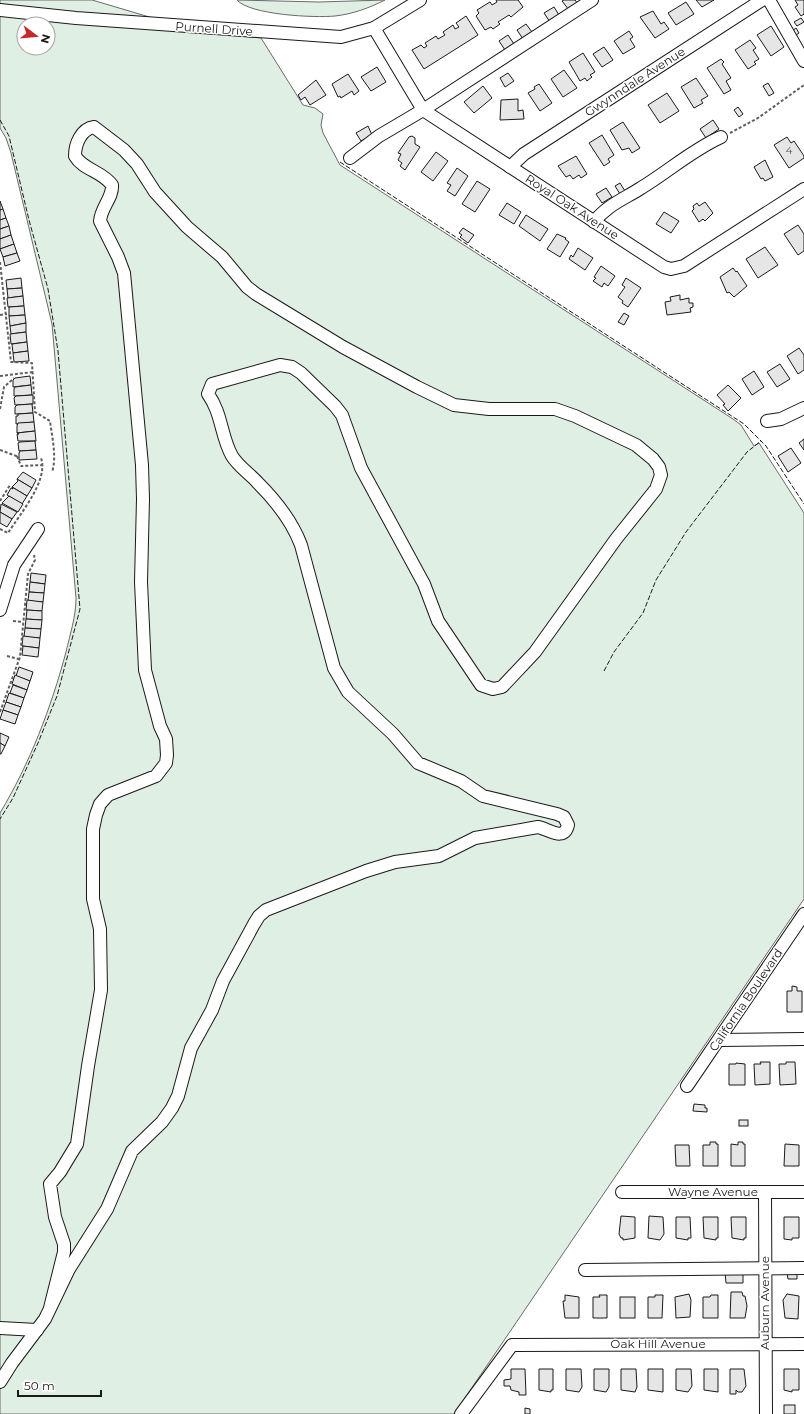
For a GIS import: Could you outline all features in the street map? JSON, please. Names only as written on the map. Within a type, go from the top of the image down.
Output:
[{"type":"street","name":"Purnell Drive","points":[[0,10],[76,18],[325,37],[356,34],[374,28],[420,0]]},
{"type":"street","points":[[350,158],[379,136],[423,110],[592,0]]},
{"type":"street","name":"Gwynndale Avenue","points":[[510,167],[524,154],[762,0]]},
{"type":"street","points":[[769,0],[804,61]]},
{"type":"street","name":"Royal Oak Avenue","points":[[374,28],[423,110],[664,267],[677,269],[804,189]]},
{"type":"street","points":[[0,1382],[12,1362],[37,1330],[50,1308],[69,1269],[107,1209],[132,1151],[162,1122],[172,1108],[178,1096],[191,1048],[212,1010],[223,981],[236,954],[259,916],[266,910],[366,871],[395,862],[439,856],[475,838],[538,827],[546,829],[557,835],[561,834],[568,825],[564,817],[557,814],[483,796],[461,781],[418,763],[393,734],[348,692],[334,668],[301,545],[295,528],[277,502],[234,458],[227,446],[220,416],[208,394],[212,384],[280,365],[292,367],[301,373],[335,406],[342,415],[361,468],[374,495],[424,584],[438,621],[481,685],[487,688],[502,687],[534,652],[562,617],[616,539],[656,489],[661,475],[659,467],[647,452],[630,442],[575,416],[555,409],[544,408],[505,410],[454,405],[343,347],[284,312],[247,287],[222,257],[187,227],[155,192],[137,164],[124,150],[94,127],[84,132],[79,138],[75,149],[75,156],[84,165],[107,178],[112,185],[110,197],[104,205],[100,221],[118,257],[124,273],[142,466],[143,499],[141,582],[145,670],[168,748],[166,763],[156,776],[108,795],[100,804],[93,829],[93,899],[100,929],[101,990],[77,1144],[60,1172],[50,1184],[55,1217],[64,1244],[64,1252],[50,1308]]},
{"type":"street","points":[[594,222],[612,204],[641,188],[692,152],[722,137]]},
{"type":"street","points":[[767,421],[781,419],[804,408]]},
{"type":"street","points":[[0,610],[14,565],[38,529]]},
{"type":"street","name":"California Boulevard","points":[[687,1086],[804,914]]},
{"type":"street","points":[[719,1040],[804,1039]]},
{"type":"street","name":"Wayne Avenue","points":[[622,1192],[804,1192]]},
{"type":"street","name":"Auburn Avenue","points":[[765,1192],[766,1414]]},
{"type":"street","points":[[585,1270],[804,1268]]},
{"type":"street","points":[[0,1328],[37,1330]]},
{"type":"street","name":"Oak Hill Avenue","points":[[462,1414],[512,1345],[804,1344]]},
{"type":"path","points":[[722,137],[758,118],[804,85]]},
{"type":"path","points":[[0,262],[7,314],[11,362],[32,363],[35,412],[50,421],[54,456],[52,472]]},
{"type":"path","points":[[0,315],[7,314]]},
{"type":"path","points":[[0,376],[33,372]]},
{"type":"path","points":[[0,409],[1,391],[4,386],[14,378]]},
{"type":"path","points":[[0,450],[18,456],[20,466],[43,465]]},
{"type":"path","points":[[0,529],[8,533],[40,482],[43,465],[41,458]]},
{"type":"path","points":[[0,501],[10,485]]},
{"type":"path","points":[[0,712],[19,659],[28,574],[35,560],[34,555]]},
{"type":"path","points":[[13,621],[23,622]]},
{"type":"path","points":[[7,656],[19,659]]},
{"type":"green space","points":[[0,0],[92,0],[163,21],[0,5]]},
{"type":"green space","points":[[237,0],[319,2],[385,0],[355,12],[326,17],[299,16],[268,12],[244,5]]},
{"type":"green space","points":[[0,15],[16,16],[16,56],[56,56],[56,20],[261,38],[303,105],[315,108],[323,114],[321,125],[323,133],[340,165],[741,425],[754,446],[759,443],[804,513],[804,899],[454,1414],[0,1414],[0,813],[21,775],[39,735],[54,694],[66,652],[76,605],[52,324],[11,153],[6,138],[0,128]]},
{"type":"building","points":[[496,0],[518,0],[523,7],[511,17],[509,15],[498,22],[500,24],[493,29],[491,27],[485,30],[476,16],[479,13],[477,10],[490,2],[492,5],[497,2]]},
{"type":"building","points":[[575,0],[578,4],[569,10],[562,1]]},
{"type":"building","points":[[696,0],[714,0],[702,7]]},
{"type":"building","points":[[795,0],[804,0],[804,14],[801,16],[795,7],[798,5]]},
{"type":"building","points":[[686,2],[694,14],[676,25],[668,13]]},
{"type":"building","points":[[554,7],[559,15],[550,22],[544,13]]},
{"type":"building","points":[[653,11],[661,24],[664,22],[669,29],[655,38],[640,17]]},
{"type":"building","points":[[466,16],[478,35],[424,69],[412,50],[421,45],[424,48],[427,46],[425,43],[436,36],[438,39],[445,35],[443,32],[453,25],[455,29],[459,27],[456,23]]},
{"type":"building","points":[[801,18],[804,22],[797,26],[794,22]]},
{"type":"building","points":[[526,24],[532,32],[523,39],[517,30]]},
{"type":"building","points":[[771,26],[784,47],[771,56],[757,35]]},
{"type":"building","points":[[796,28],[799,33],[795,36],[792,31]]},
{"type":"building","points":[[629,31],[633,37],[630,39],[635,47],[623,54],[614,41]]},
{"type":"building","points":[[508,35],[514,44],[505,50],[499,41]]},
{"type":"building","points":[[750,40],[756,48],[753,50],[759,59],[754,62],[756,64],[748,69],[735,50]]},
{"type":"building","points":[[604,47],[613,60],[602,67],[593,54]]},
{"type":"building","points":[[583,53],[595,72],[590,75],[592,77],[587,81],[585,78],[580,81],[569,62]]},
{"type":"building","points":[[721,59],[724,62],[722,64],[731,78],[726,81],[731,90],[724,94],[707,68]]},
{"type":"building","points":[[377,67],[386,82],[371,91],[361,77]]},
{"type":"building","points":[[564,70],[577,88],[563,97],[551,79]]},
{"type":"building","points":[[508,73],[514,81],[505,87],[500,78]]},
{"type":"building","points":[[348,74],[359,91],[354,95],[352,91],[341,98],[340,96],[338,97],[332,84]]},
{"type":"building","points":[[696,78],[708,96],[701,100],[703,103],[694,108],[681,87]]},
{"type":"building","points":[[316,80],[326,95],[310,105],[305,97],[301,100],[298,95]]},
{"type":"building","points":[[768,83],[774,93],[769,96],[763,86]]},
{"type":"building","points":[[539,84],[552,103],[540,111],[528,93],[535,89],[534,87]]},
{"type":"building","points":[[483,86],[492,98],[474,113],[464,102]]},
{"type":"building","points":[[667,93],[679,111],[660,123],[648,105]]},
{"type":"building","points":[[518,99],[518,111],[523,110],[524,119],[500,120],[501,100]]},
{"type":"building","points":[[738,107],[743,114],[739,117],[734,110]]},
{"type":"building","points":[[713,120],[719,129],[706,138],[700,129]]},
{"type":"building","points":[[623,122],[640,148],[632,153],[629,148],[622,150],[610,130]]},
{"type":"building","points":[[368,126],[372,135],[361,141],[356,133]]},
{"type":"building","points":[[602,135],[614,155],[608,159],[610,162],[604,166],[589,143]]},
{"type":"building","points":[[412,136],[415,138],[415,144],[420,147],[405,170],[400,166],[402,163],[398,160],[401,154],[398,153],[409,137]]},
{"type":"building","points":[[787,137],[791,143],[794,141],[804,156],[804,158],[789,168],[774,145]]},
{"type":"building","points":[[436,152],[448,161],[433,181],[421,172]]},
{"type":"building","points":[[576,156],[587,174],[581,178],[579,175],[573,179],[570,175],[566,177],[558,166]]},
{"type":"building","points":[[765,160],[773,177],[765,181],[763,178],[761,179],[754,167]]},
{"type":"building","points":[[457,168],[468,176],[455,196],[447,191],[451,185],[447,183]]},
{"type":"building","points":[[477,181],[490,189],[475,212],[462,204]]},
{"type":"building","points":[[620,183],[625,191],[620,194],[615,186]]},
{"type":"building","points":[[606,188],[612,197],[602,203],[596,194]]},
{"type":"building","points":[[0,201],[3,209],[0,210]]},
{"type":"building","points":[[705,202],[713,213],[705,221],[703,219],[699,222],[692,211],[694,209],[693,206],[697,203],[699,206]]},
{"type":"building","points":[[507,203],[521,212],[514,224],[499,215]]},
{"type":"building","points":[[3,209],[6,218],[0,220],[0,210]]},
{"type":"building","points":[[664,212],[679,221],[671,233],[656,224]]},
{"type":"building","points":[[526,215],[548,229],[540,241],[519,226]]},
{"type":"building","points":[[6,218],[9,226],[0,229],[0,220]]},
{"type":"building","points":[[798,225],[804,234],[804,251],[798,255],[784,234]]},
{"type":"building","points":[[9,226],[11,235],[0,239],[0,229]]},
{"type":"building","points":[[463,228],[474,235],[468,243],[460,237],[462,235],[459,233]]},
{"type":"building","points":[[557,234],[566,238],[565,239],[569,242],[560,257],[547,249]]},
{"type":"building","points":[[11,235],[14,244],[0,249],[0,239]]},
{"type":"building","points":[[14,244],[17,253],[3,257],[0,249]]},
{"type":"building","points":[[765,247],[778,265],[758,278],[746,259]]},
{"type":"building","points":[[578,248],[593,258],[585,270],[569,259],[571,255],[573,257]]},
{"type":"building","points":[[17,253],[20,261],[5,266],[3,257]]},
{"type":"building","points":[[601,266],[615,276],[608,286],[604,283],[602,287],[593,281],[596,278],[594,277]]},
{"type":"building","points":[[733,268],[736,272],[737,271],[747,286],[734,297],[729,292],[727,293],[720,277]]},
{"type":"building","points":[[21,278],[22,288],[7,289],[6,280]]},
{"type":"building","points":[[626,278],[641,288],[628,307],[622,303],[623,301],[618,297],[625,287],[622,285]]},
{"type":"building","points":[[22,288],[23,296],[8,298],[7,289]]},
{"type":"building","points":[[680,295],[680,300],[689,298],[689,303],[693,303],[693,307],[690,308],[691,312],[667,315],[665,302],[671,301],[670,297]]},
{"type":"building","points":[[23,296],[24,306],[8,307],[7,298]]},
{"type":"building","points":[[24,306],[25,315],[9,316],[9,307]]},
{"type":"building","points":[[624,313],[629,316],[624,325],[618,322]]},
{"type":"building","points":[[25,315],[26,323],[10,326],[9,316]]},
{"type":"building","points":[[26,323],[26,332],[11,334],[10,326]]},
{"type":"building","points":[[26,332],[27,342],[11,344],[10,334]]},
{"type":"building","points":[[27,342],[28,351],[13,353],[12,344]]},
{"type":"building","points":[[799,348],[804,355],[804,370],[798,374],[787,356]]},
{"type":"building","points":[[28,351],[29,361],[14,362],[13,353]]},
{"type":"building","points":[[780,364],[790,379],[777,387],[767,372]]},
{"type":"building","points":[[754,371],[764,387],[752,395],[742,379]]},
{"type":"building","points":[[30,376],[31,385],[13,387],[13,380],[15,378]]},
{"type":"building","points":[[31,385],[32,395],[14,396],[15,387]]},
{"type":"building","points":[[728,385],[741,398],[728,411],[723,405],[725,404],[717,395]]},
{"type":"building","points":[[33,395],[33,404],[15,405],[14,398],[16,396]]},
{"type":"building","points":[[32,404],[33,413],[15,414],[15,407],[17,405]]},
{"type":"building","points":[[33,413],[34,422],[16,424],[16,416],[18,416],[18,414]]},
{"type":"building","points":[[34,422],[35,431],[17,433],[18,423]]},
{"type":"building","points":[[35,431],[36,441],[18,441],[17,434],[19,434],[17,433]]},
{"type":"building","points":[[804,439],[804,450],[799,443]]},
{"type":"building","points":[[35,441],[36,450],[19,451],[18,443]]},
{"type":"building","points":[[791,448],[801,463],[788,472],[778,456]]},
{"type":"building","points":[[36,450],[37,459],[19,460],[20,451]]},
{"type":"building","points":[[23,472],[36,480],[32,488],[17,479]]},
{"type":"building","points":[[17,479],[32,488],[27,496],[12,487],[18,481]]},
{"type":"building","points":[[12,487],[27,496],[22,504],[7,495],[11,488],[13,489]]},
{"type":"building","points":[[9,496],[23,504],[18,512],[2,503]]},
{"type":"building","points":[[1,504],[17,512],[12,519],[0,512]]},
{"type":"building","points":[[0,512],[12,519],[7,527],[0,523]]},
{"type":"building","points":[[31,573],[46,575],[45,584],[30,582]]},
{"type":"building","points":[[30,582],[45,584],[44,593],[29,592]]},
{"type":"building","points":[[29,592],[44,593],[43,602],[28,601]]},
{"type":"building","points":[[27,600],[43,602],[42,611],[26,610]]},
{"type":"building","points":[[27,610],[42,611],[42,620],[26,619]]},
{"type":"building","points":[[26,619],[42,620],[41,629],[25,628]]},
{"type":"building","points":[[25,628],[41,629],[40,638],[24,637]]},
{"type":"building","points":[[23,636],[40,638],[39,648],[22,646]]},
{"type":"building","points":[[23,646],[39,648],[38,657],[22,655]]},
{"type":"building","points":[[19,667],[33,672],[30,681],[16,676]]},
{"type":"building","points":[[15,675],[30,681],[27,690],[12,684]]},
{"type":"building","points":[[13,685],[27,690],[24,698],[10,693]]},
{"type":"building","points":[[9,693],[24,698],[21,707],[6,702]]},
{"type":"building","points":[[6,702],[21,707],[18,715],[3,710]]},
{"type":"building","points":[[3,710],[18,715],[15,724],[0,719]]},
{"type":"building","points":[[0,733],[9,737],[5,746],[0,743]]},
{"type":"building","points":[[0,743],[5,746],[1,754],[0,754]]},
{"type":"building","points":[[792,986],[797,987],[797,991],[802,991],[802,1012],[787,1012],[787,991],[792,991]]},
{"type":"building","points":[[760,1062],[770,1062],[770,1084],[755,1085],[754,1064],[761,1064]]},
{"type":"building","points":[[786,1062],[795,1062],[796,1084],[780,1085],[779,1064],[786,1064]]},
{"type":"building","points":[[729,1064],[745,1064],[745,1085],[729,1085]]},
{"type":"building","points":[[694,1104],[705,1105],[707,1112],[693,1111]]},
{"type":"building","points":[[739,1120],[748,1120],[748,1126],[739,1126]]},
{"type":"building","points":[[710,1142],[716,1142],[716,1144],[718,1144],[718,1166],[703,1166],[703,1145],[710,1145]]},
{"type":"building","points":[[738,1142],[743,1142],[743,1144],[745,1144],[745,1166],[731,1166],[731,1144],[738,1145]]},
{"type":"building","points":[[785,1144],[799,1145],[799,1166],[784,1166]]},
{"type":"building","points":[[675,1145],[689,1145],[690,1166],[676,1166]]},
{"type":"building","points":[[621,1216],[635,1217],[635,1238],[623,1240],[623,1238],[621,1238],[619,1234]]},
{"type":"building","points":[[649,1216],[663,1217],[664,1234],[660,1240],[648,1238]]},
{"type":"building","points":[[676,1217],[690,1217],[691,1238],[688,1238],[688,1240],[676,1238]]},
{"type":"building","points":[[703,1217],[718,1217],[718,1238],[716,1238],[716,1240],[704,1238]]},
{"type":"building","points":[[731,1217],[746,1217],[746,1238],[744,1238],[744,1240],[732,1238]]},
{"type":"building","points":[[784,1217],[799,1217],[799,1238],[792,1238],[792,1240],[784,1239]]},
{"type":"building","points":[[743,1271],[743,1283],[726,1283],[725,1272]]},
{"type":"building","points":[[797,1272],[797,1279],[788,1279],[787,1273]]},
{"type":"building","points":[[731,1292],[742,1292],[743,1296],[745,1296],[747,1306],[745,1318],[730,1318]]},
{"type":"building","points":[[689,1294],[691,1300],[690,1317],[676,1318],[675,1297]]},
{"type":"building","points":[[787,1294],[799,1296],[798,1319],[785,1318],[783,1300]]},
{"type":"building","points":[[565,1295],[579,1297],[579,1318],[565,1318],[563,1301],[565,1301]]},
{"type":"building","points":[[599,1295],[607,1295],[607,1318],[593,1318],[593,1297],[600,1297]]},
{"type":"building","points":[[655,1295],[663,1295],[662,1318],[648,1318],[648,1297],[655,1297]]},
{"type":"building","points":[[711,1295],[718,1295],[718,1318],[703,1318],[703,1297],[710,1297]]},
{"type":"building","points":[[620,1297],[635,1297],[635,1318],[620,1318]]},
{"type":"building","points":[[511,1369],[525,1369],[526,1395],[519,1395],[519,1392],[511,1390],[510,1386],[504,1386],[504,1380],[511,1379]]},
{"type":"building","points":[[539,1369],[553,1369],[553,1390],[551,1390],[551,1392],[539,1390]]},
{"type":"building","points":[[566,1369],[581,1369],[582,1387],[579,1392],[566,1390]]},
{"type":"building","points":[[594,1369],[609,1369],[609,1387],[606,1392],[594,1390]]},
{"type":"building","points":[[621,1369],[636,1369],[637,1387],[635,1392],[621,1390]]},
{"type":"building","points":[[648,1369],[663,1369],[663,1392],[648,1390]]},
{"type":"building","points":[[676,1369],[691,1369],[692,1386],[688,1392],[676,1390]]},
{"type":"building","points":[[704,1369],[718,1369],[718,1392],[704,1390]]},
{"type":"building","points":[[730,1369],[744,1369],[746,1386],[742,1392],[738,1392],[736,1390],[736,1394],[730,1394]]},
{"type":"building","points":[[784,1369],[799,1369],[799,1390],[792,1390],[792,1392],[784,1390]]},
{"type":"building","points":[[784,1405],[795,1405],[795,1414],[784,1414]]},
{"type":"building","points":[[525,1408],[530,1409],[530,1414],[525,1414]]},
{"type":"fence","points":[[0,120],[9,136],[29,220],[48,289],[58,351],[80,609],[57,696],[13,798],[0,819]]},
{"type":"fence","points":[[340,162],[744,424],[766,446],[804,504]]},
{"type":"fence","points":[[604,671],[614,652],[643,613],[656,580],[686,532],[747,452],[761,441]]}]
